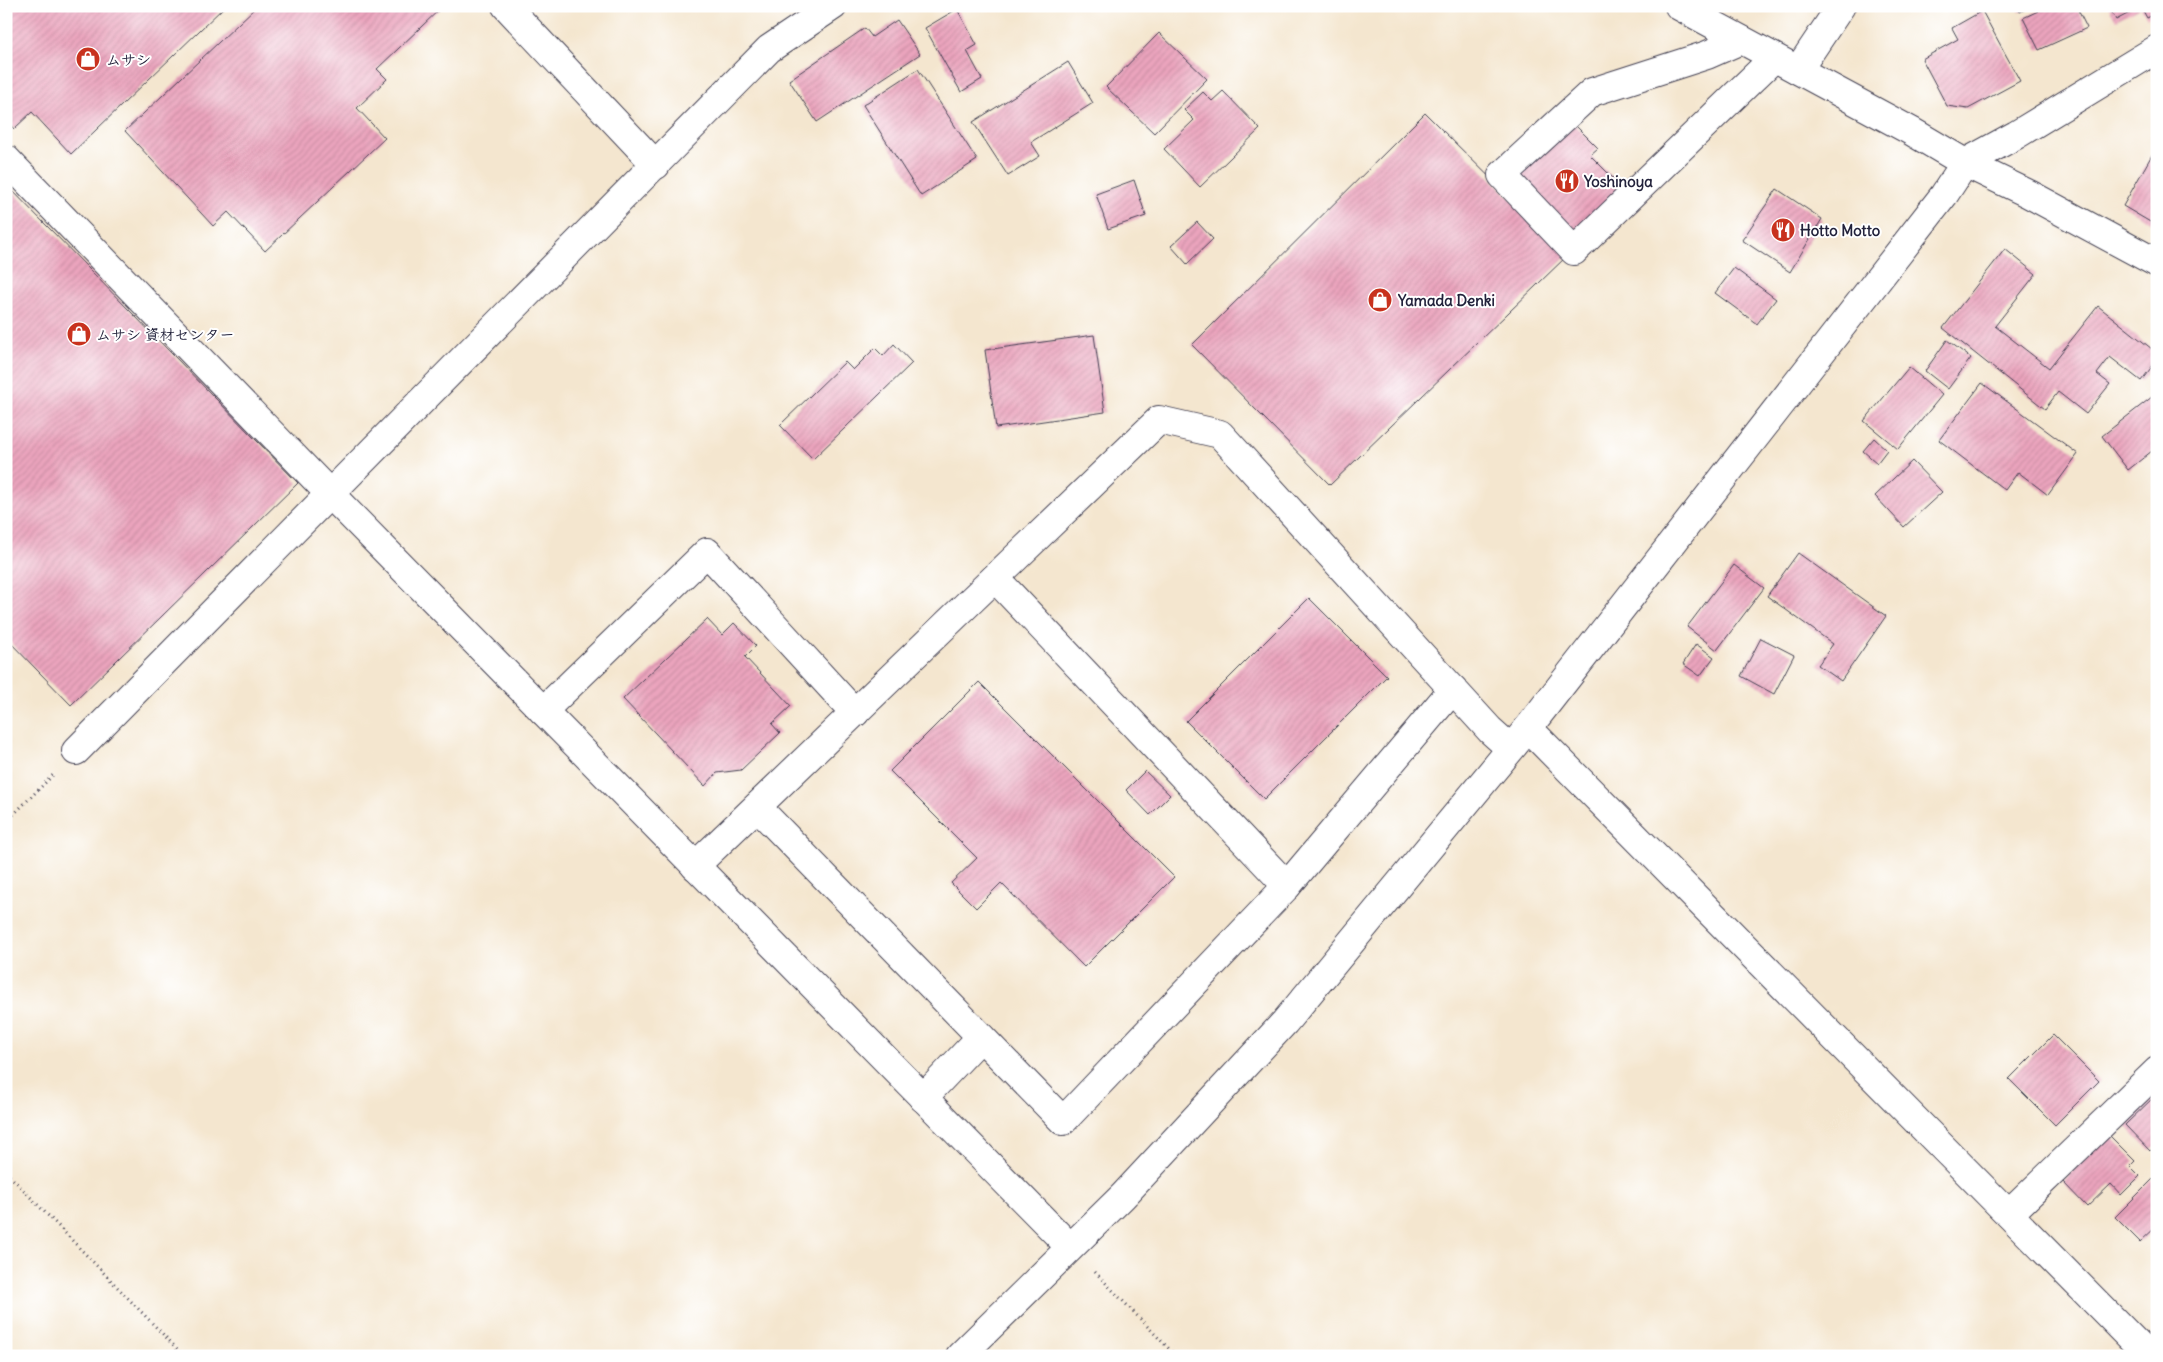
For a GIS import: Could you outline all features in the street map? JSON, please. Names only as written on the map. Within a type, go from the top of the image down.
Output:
[{"type":"street","points":[[506,6],[656,166]]},
{"type":"street","points":[[76,751],[656,166],[769,49],[833,6]]},
{"type":"street","points":[[1679,6],[1911,131],[1965,164],[2029,194],[2157,263]]},
{"type":"street","points":[[1798,70],[1841,6]]},
{"type":"street","points":[[1741,40],[1707,55],[1592,92],[1502,175],[1574,251],[1774,58]]},
{"type":"street","points":[[960,1356],[1123,1196],[1284,1022],[1519,738],[1944,195],[1965,164],[2016,135],[2157,48]]},
{"type":"street","points":[[6,159],[330,494],[1070,1247]]},
{"type":"street","points":[[695,866],[1160,420],[1220,434],[1490,730],[1519,738],[2009,1214],[2149,1356]]},
{"type":"street","points":[[543,711],[707,552],[855,713]]},
{"type":"street","points":[[995,578],[1287,886]]},
{"type":"street","points":[[758,807],[1063,1122],[1287,886],[1453,689]]},
{"type":"street","points":[[923,1098],[981,1037]]},
{"type":"street","points":[[2009,1214],[2157,1072]]},
{"type":"path","points":[[6,822],[76,751]]},
{"type":"path","points":[[6,1172],[184,1356]]},
{"type":"path","points":[[1070,1247],[1176,1356]]},
{"type":"building","name":"ムサシ","points":[[6,6],[225,6],[71,154],[32,112],[14,129],[6,120]]},
{"type":"building","points":[[257,6],[443,6],[377,69],[387,79],[357,108],[385,138],[265,251],[228,212],[213,226],[125,131]]},
{"type":"building","points":[[2017,6],[2031,6],[2020,12]]},
{"type":"building","points":[[2049,6],[2076,6],[2087,28],[2039,50],[2023,18]]},
{"type":"building","points":[[2108,6],[2157,6],[2157,13],[2147,18],[2141,7],[2116,20]]},
{"type":"building","points":[[957,9],[977,45],[967,51],[982,79],[961,92],[925,28]]},
{"type":"building","points":[[1982,11],[2020,81],[1968,109],[1947,106],[1922,59],[1958,39],[1952,28]]},
{"type":"building","points":[[897,20],[920,54],[817,122],[789,80],[865,28],[872,37]]},
{"type":"building","points":[[1159,33],[1207,79],[1154,133],[1106,87]]},
{"type":"building","points":[[1068,62],[1093,103],[1031,142],[1040,156],[1008,176],[973,122]]},
{"type":"building","points":[[918,69],[977,160],[921,196],[863,105]]},
{"type":"building","points":[[1223,91],[1260,129],[1200,187],[1164,149],[1194,120],[1184,110],[1203,92],[1212,101]]},
{"type":"building","name":"Yamada Denki","points":[[1425,113],[1568,255],[1330,485],[1192,345]]},
{"type":"building","name":"Yoshinoya","points":[[1566,116],[1598,148],[1590,155],[1625,190],[1575,240],[1509,173]]},
{"type":"building","points":[[2157,146],[2157,226],[2123,206]]},
{"type":"building","points":[[1134,180],[1146,216],[1108,229],[1096,194]]},
{"type":"building","name":"ムサシ 資材センター","points":[[6,184],[298,483],[71,705],[6,638]]},
{"type":"building","name":"Hotto Motto","points":[[1777,189],[1822,219],[1790,272],[1742,240]]},
{"type":"building","points":[[1197,222],[1213,239],[1187,264],[1171,246]]},
{"type":"building","points":[[2005,249],[2036,274],[1995,326],[2049,368],[2098,306],[2157,353],[2157,360],[2141,381],[2110,357],[2097,374],[2110,384],[2086,414],[2058,392],[2045,409],[1943,328]]},
{"type":"building","points":[[1734,268],[1776,299],[1757,324],[1715,293]]},
{"type":"building","points":[[1094,335],[1105,412],[996,428],[985,350]]},
{"type":"building","points":[[1947,340],[1971,358],[1948,389],[1925,371]]},
{"type":"building","points":[[894,344],[912,363],[813,459],[780,425],[845,362],[853,370],[875,348],[883,356]]},
{"type":"building","points":[[1909,367],[1942,395],[1898,449],[1864,421]]},
{"type":"building","points":[[1982,383],[2078,454],[2048,495],[2018,472],[2005,490],[1939,440]]},
{"type":"building","points":[[2157,393],[2157,447],[2128,470],[2102,436]]},
{"type":"building","points":[[1874,438],[1887,450],[1877,463],[1863,451]]},
{"type":"building","points":[[1912,461],[1942,492],[1904,527],[1875,496]]},
{"type":"building","points":[[1798,553],[1886,616],[1841,681],[1818,665],[1833,644],[1767,596]]},
{"type":"building","points":[[1734,565],[1764,588],[1717,650],[1687,627]]},
{"type":"building","points":[[1309,598],[1387,676],[1264,799],[1186,721]]},
{"type":"building","points":[[707,619],[722,635],[734,623],[756,646],[745,657],[791,706],[772,724],[780,733],[741,770],[717,773],[705,786],[623,699]]},
{"type":"building","points":[[1761,638],[1794,655],[1774,694],[1741,676]]},
{"type":"building","points":[[1696,644],[1714,657],[1700,676],[1683,664]]},
{"type":"building","points":[[979,682],[1174,877],[1084,967],[1001,883],[976,908],[951,883],[977,858],[890,771]]},
{"type":"building","points":[[1145,771],[1170,795],[1150,815],[1126,790]]},
{"type":"building","points":[[2053,1035],[2099,1081],[2055,1125],[2009,1079]]},
{"type":"building","points":[[2157,1094],[2157,1144],[2150,1151],[2125,1125]]},
{"type":"building","points":[[2109,1135],[2135,1161],[2130,1166],[2140,1176],[2121,1195],[2111,1184],[2087,1207],[2062,1181]]},
{"type":"building","points":[[2153,1179],[2157,1184],[2157,1226],[2140,1242],[2115,1217]]},
{"type":"place","name":"ムサシ","points":[[88,59]]},
{"type":"place","name":"Yoshinoya","points":[[1567,181]]},
{"type":"place","name":"Hotto Motto","points":[[1783,230]]},
{"type":"place","name":"Yamada Denki","points":[[1380,300]]},
{"type":"place","name":"ムサシ 資材センター","points":[[79,334]]}]
